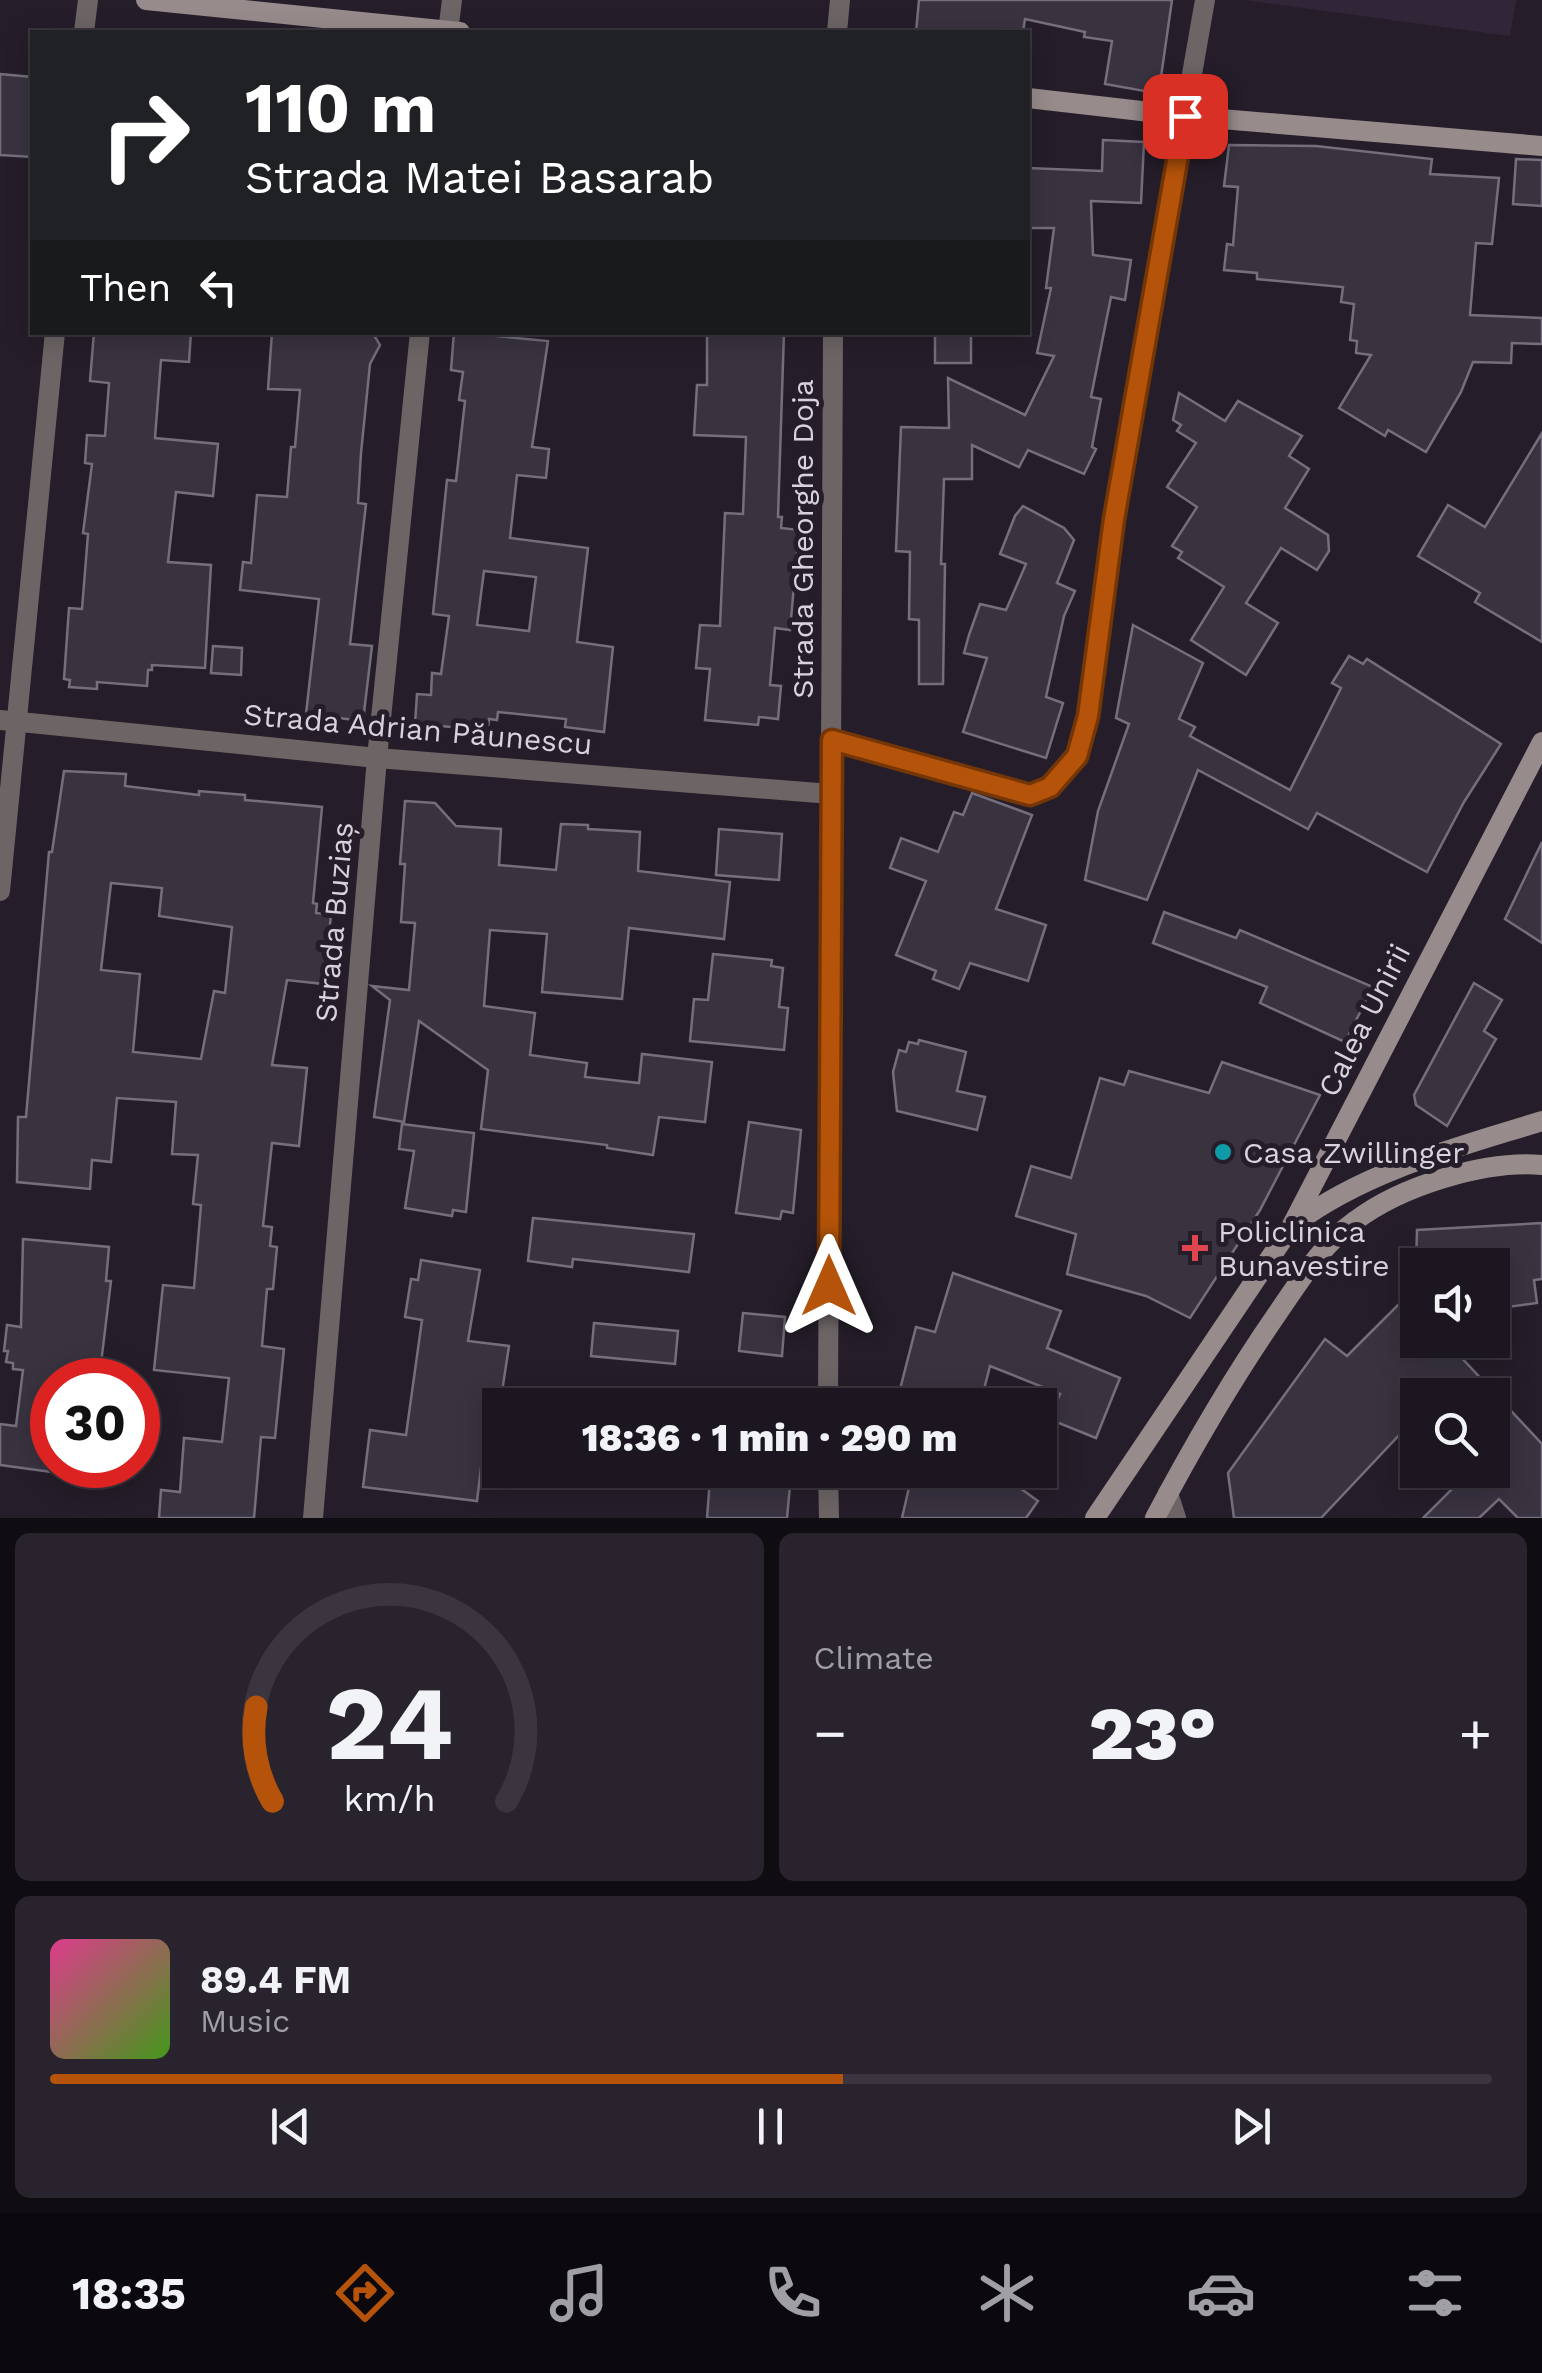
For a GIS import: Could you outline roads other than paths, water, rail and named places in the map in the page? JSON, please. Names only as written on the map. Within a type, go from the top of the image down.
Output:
[{"type":"street","points":[[84,30],[88,0]]},
{"type":"street","points":[[146,0],[433,30]]},
{"type":"street","points":[[452,0],[452,30]]},
{"type":"street","points":[[837,30],[840,0]]},
{"type":"street","points":[[832,740],[1030,795],[1050,787],[1077,756],[1088,716],[1114,519],[1205,0]]},
{"type":"street","points":[[1030,98],[1185,116],[1542,146]]},
{"type":"street","points":[[0,891],[8,721],[55,335]]},
{"type":"street","name":"Strada Buziaș","points":[[313,1518],[377,758],[420,335]]},
{"type":"street","name":"Strada Gheorghe Doja","points":[[828,1388],[833,335]]},
{"type":"street","name":"Strada Adrian Păunescu","points":[[8,721],[377,758],[831,794]]},
{"type":"street","name":"Calea Unirii","points":[[1095,1518],[1291,1227],[1542,742]]},
{"type":"street","points":[[1291,1227],[1320,1205],[1397,1169],[1542,1121]]},
{"type":"street","points":[[1156,1518],[1242,1364],[1316,1258],[1354,1221],[1394,1197],[1474,1170],[1518,1163],[1542,1165]]},
{"type":"street","points":[[828,1488],[829,1518]]},
{"type":"street","points":[[1168,1493],[1176,1518]]},
{"type":"place","name":"Casa Zwillinger","points":[[1223,1152]]},
{"type":"place","name":"Policlinica Bunavestire","points":[[1195,1248]]}]
